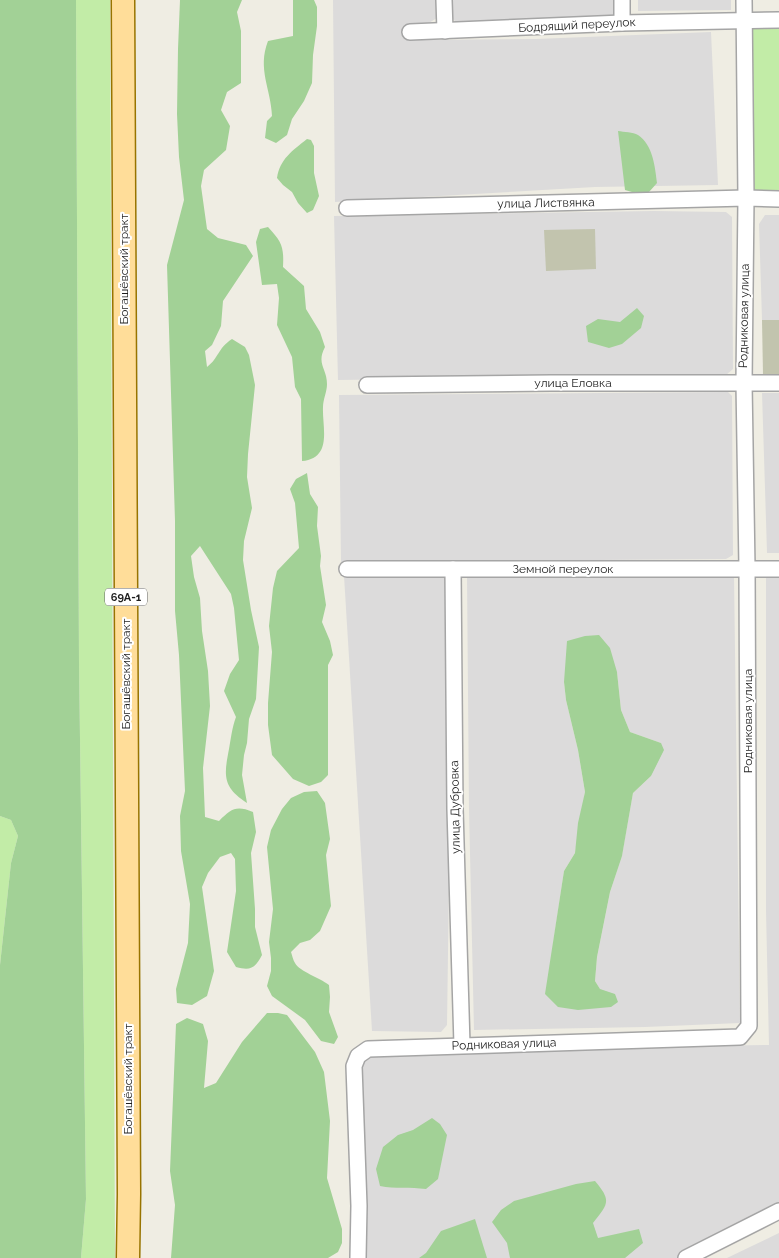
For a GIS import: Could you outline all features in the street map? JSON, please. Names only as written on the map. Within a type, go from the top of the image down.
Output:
[{"type":"main road","name":"Богашёвский тракт","points":[[123,0],[128,1258]]},
{"type":"street","points":[[444,0],[445,31]]},
{"type":"street","points":[[622,0],[622,23]]},
{"type":"street","name":"Родниковая улица","points":[[358,1258],[359,1206],[354,1073],[355,1060],[368,1048],[740,1037],[749,1026],[747,568],[744,383],[746,198],[744,0]]},
{"type":"street","name":"Бодрящий переулок","points":[[410,32],[622,23],[779,20]]},
{"type":"street","name":"улица Листвянка","points":[[347,208],[746,198],[779,200]]},
{"type":"street","name":"улица Еловка","points":[[367,385],[779,383]]},
{"type":"street","name":"Земной переулок","points":[[347,569],[779,569]]},
{"type":"street","name":"улица Дубровка","points":[[453,569],[455,809],[462,1045]]},
{"type":"street","points":[[686,1258],[779,1211]]},
{"type":"shaded area","points":[[333,0],[437,0],[437,18],[427,24],[405,27],[406,40],[536,39],[711,32],[718,185],[595,187],[335,202]]},
{"type":"shaded area","points":[[452,0],[614,0],[615,22],[460,26],[452,18]]},
{"type":"shaded area","points":[[638,0],[731,0],[731,10],[638,11]]},
{"type":"shaded area","points":[[654,211],[726,212],[732,217],[733,369],[726,375],[338,380],[334,216]]},
{"type":"shaded area","points":[[765,215],[779,215],[779,320],[762,320],[759,224]]},
{"type":"shaded area","points":[[595,229],[596,269],[546,271],[544,230]]},
{"type":"shaded area","points":[[762,320],[779,320],[779,376],[763,375]]},
{"type":"shaded area","points":[[728,392],[732,396],[733,555],[726,559],[341,562],[339,395]]},
{"type":"shaded area","points":[[762,393],[779,393],[779,553],[767,553]]},
{"type":"shaded area","points":[[766,574],[779,574],[779,1206],[677,1258],[362,1258],[361,1064],[372,1052],[769,1045],[766,911]]},
{"type":"shaded area","points":[[446,575],[450,809],[447,1025],[441,1032],[372,1031],[344,576]]},
{"type":"shaded area","points":[[467,575],[734,576],[740,1023],[474,1030],[469,809]],"holes":[[[617,672],[621,710],[630,732],[661,743],[651,776],[633,793],[622,855],[610,892],[597,957],[595,981],[600,989],[553,944],[564,871],[575,853],[585,792],[564,682]]]},
{"type":"shaded area","points":[[779,1233],[779,1258],[727,1258]]},
{"type":"green space","points":[[0,0],[76,0],[79,662],[86,1199],[81,1258],[0,1258],[0,965],[11,863],[18,836],[11,820],[0,816]]},
{"type":"green space","points":[[76,0],[110,0],[115,1258],[81,1258],[86,1199],[79,662]]},
{"type":"green space","points":[[180,0],[242,0],[237,12],[241,31],[241,83],[227,92],[221,110],[230,126],[226,150],[204,170],[201,186],[207,229],[218,238],[246,245],[253,256],[223,301],[221,326],[212,345],[205,351],[207,367],[223,346],[232,339],[245,347],[249,355],[255,385],[247,477],[252,508],[244,541],[243,560],[259,647],[256,699],[249,719],[242,775],[247,803],[229,786],[226,773],[227,758],[236,717],[224,691],[230,674],[239,660],[234,608],[231,594],[200,546],[191,556],[200,598],[210,706],[203,768],[205,817],[219,821],[234,809],[253,812],[256,832],[251,853],[255,927],[262,955],[255,966],[245,969],[236,967],[227,952],[236,891],[235,859],[231,853],[220,857],[208,873],[202,887],[214,971],[207,996],[192,1005],[177,1003],[176,989],[188,943],[190,904],[181,851],[180,816],[185,791],[179,655],[175,611],[175,521],[167,265],[184,200],[177,114]]},
{"type":"green space","points":[[293,0],[314,0],[317,7],[312,83],[304,101],[292,119],[287,135],[276,143],[265,138],[267,121],[272,116],[264,70],[265,51],[268,41],[293,36]]},
{"type":"green space","points":[[779,24],[779,197],[752,192],[751,31],[753,26]]},
{"type":"green space","points":[[618,131],[638,135],[647,144],[654,163],[657,183],[649,192],[639,194],[625,190]]},
{"type":"green space","points":[[307,139],[311,140],[314,146],[314,173],[319,196],[313,210],[307,213],[298,203],[292,192],[277,178],[284,160]]},
{"type":"green space","points":[[268,227],[281,245],[283,267],[304,286],[306,309],[320,332],[325,347],[322,358],[327,379],[323,407],[324,440],[318,454],[312,459],[302,461],[301,399],[295,387],[292,357],[277,325],[279,298],[277,284],[262,285],[256,242],[260,229]]},
{"type":"green space","points":[[637,308],[644,316],[641,328],[622,344],[609,348],[588,342],[586,326],[598,319],[620,322]]},
{"type":"green space","points":[[307,473],[310,494],[318,507],[317,526],[321,556],[320,566],[326,605],[322,622],[330,641],[333,655],[328,665],[328,775],[321,782],[309,786],[293,779],[272,755],[268,725],[272,652],[269,626],[273,588],[277,571],[299,548],[295,503],[290,489],[296,479]]},
{"type":"green space","points":[[599,635],[610,648],[617,672],[621,710],[630,732],[661,743],[664,750],[651,776],[633,793],[622,856],[610,892],[597,957],[595,981],[600,989],[615,994],[618,1002],[611,1007],[578,1010],[558,1007],[545,994],[564,871],[575,853],[578,823],[585,792],[578,750],[566,700],[564,682],[567,641],[585,636]]},
{"type":"green space","points":[[317,791],[325,803],[330,839],[326,855],[331,906],[320,931],[310,940],[300,943],[291,952],[297,966],[329,985],[329,1012],[338,1037],[334,1044],[321,1041],[305,1020],[272,996],[267,986],[271,971],[269,942],[273,909],[267,847],[271,830],[282,809],[291,798],[304,792]]},
{"type":"green space","points":[[0,816],[11,820],[18,836],[11,863],[0,965]]},
{"type":"green space","points":[[267,1013],[287,1015],[315,1052],[324,1072],[330,1121],[327,1178],[342,1229],[342,1243],[338,1252],[328,1258],[171,1258],[175,1205],[170,1171],[176,1024],[187,1018],[203,1024],[208,1041],[204,1088],[216,1083],[242,1042]]},
{"type":"green space","points":[[432,1118],[440,1124],[447,1135],[438,1179],[426,1189],[380,1186],[376,1169],[383,1147],[398,1135],[413,1130]]},
{"type":"green space","points":[[595,1181],[606,1198],[605,1207],[593,1223],[598,1238],[639,1229],[643,1243],[625,1258],[510,1258],[507,1243],[492,1222],[501,1210],[514,1201],[576,1184]]},
{"type":"green space","points":[[475,1219],[487,1258],[419,1258],[426,1253],[441,1231]]}]
